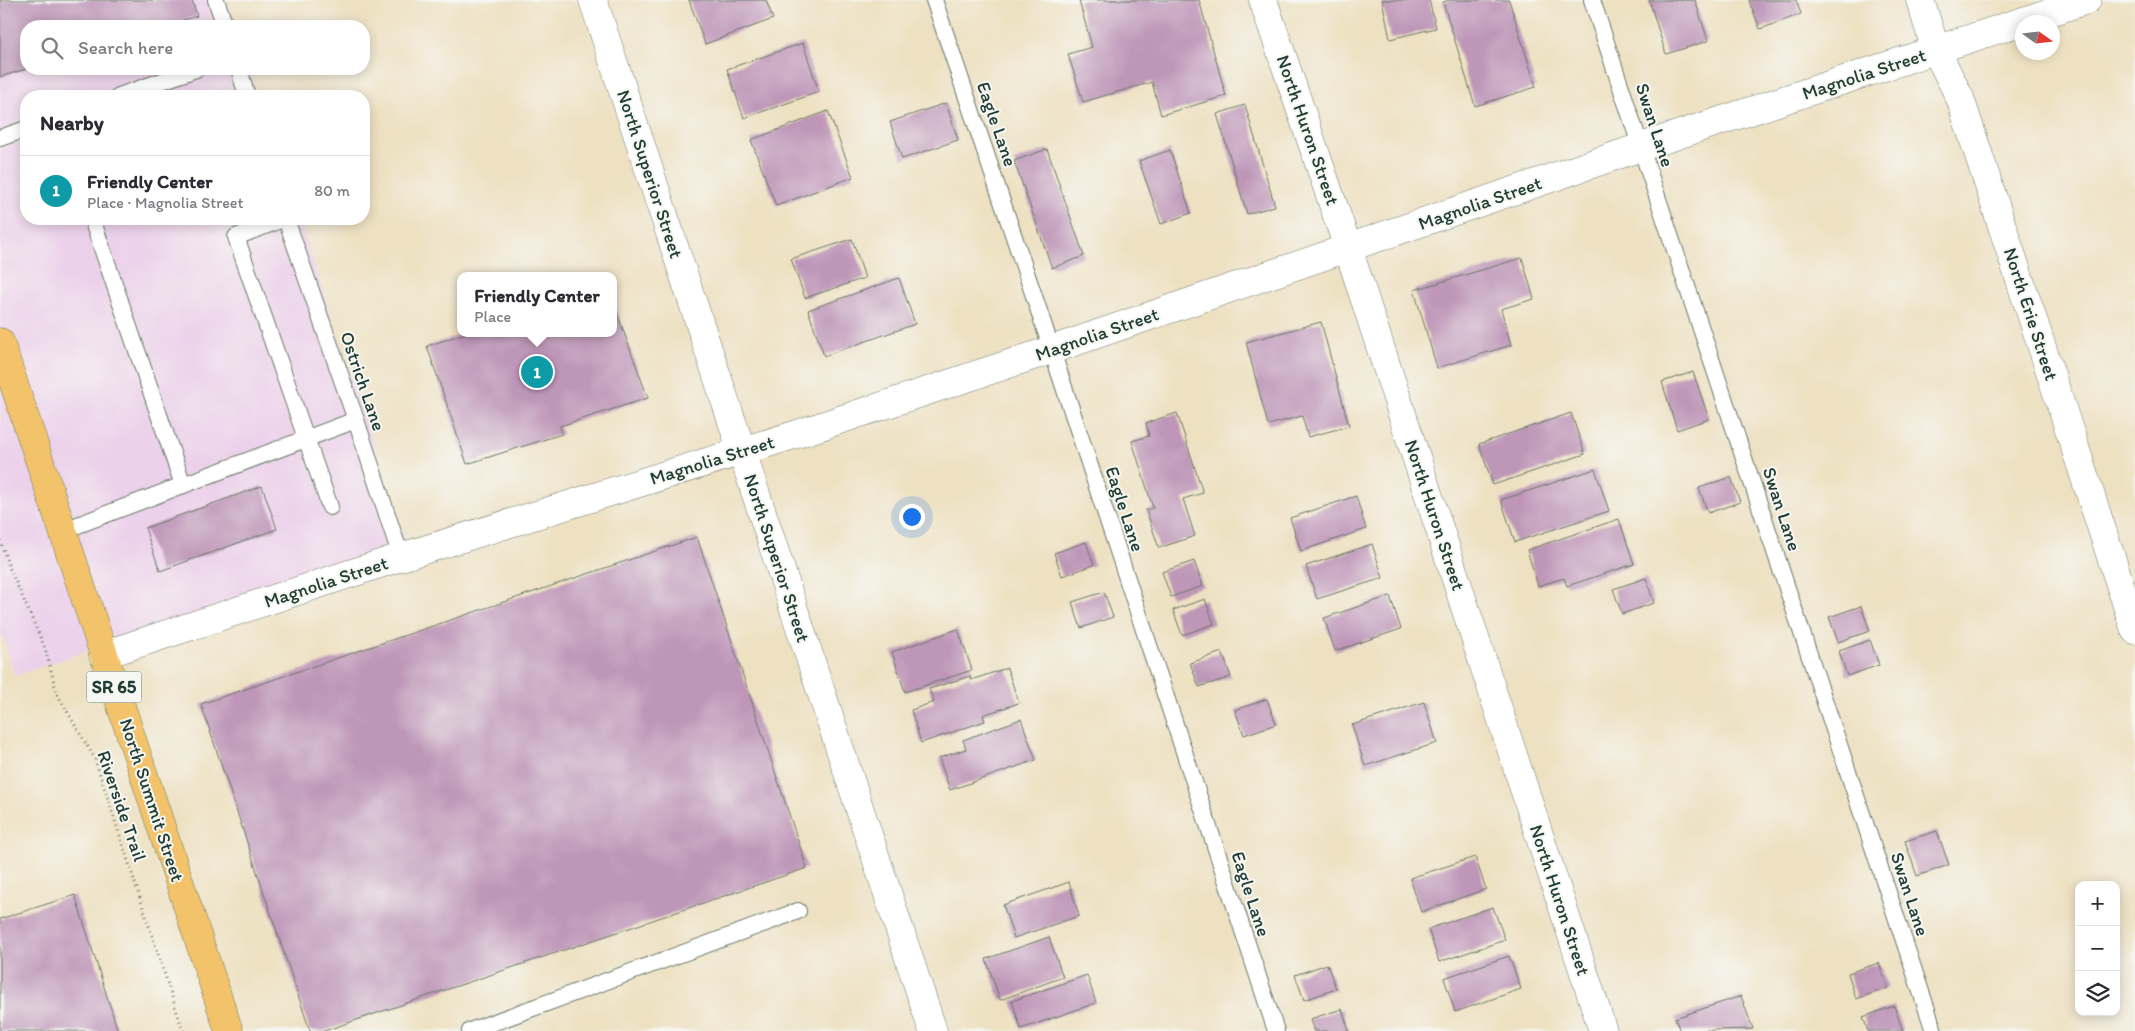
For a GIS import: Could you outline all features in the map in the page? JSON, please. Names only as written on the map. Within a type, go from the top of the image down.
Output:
[{"type":"main road","name":"North Summit Street","points":[[0,342],[229,1031]]},
{"type":"street","name":"North Superior Street","points":[[593,0],[933,1031]]},
{"type":"street","name":"North Huron Street","points":[[1263,0],[1348,248],[1603,1031]]},
{"type":"street","name":"North Erie Street","points":[[1920,0],[1936,50],[1960,98],[2135,630]]},
{"type":"street","name":"Magnolia Street","points":[[103,655],[401,557],[803,432],[1052,350],[1641,147],[2087,0]]},
{"type":"lane","points":[[216,0],[223,20]]},
{"type":"lane","name":"Eagle Lane","points":[[934,0],[1052,350],[1276,1031]]},
{"type":"lane","name":"Swan Lane","points":[[1592,0],[1934,1031]]},
{"type":"lane","points":[[136,90],[179,75]]},
{"type":"lane","points":[[241,75],[245,90]]},
{"type":"lane","points":[[0,138],[20,131]]},
{"type":"lane","points":[[94,225],[183,485]]},
{"type":"lane","points":[[268,225],[236,237],[330,507]]},
{"type":"lane","name":"Ostrich Lane","points":[[286,225],[356,420],[401,557]]},
{"type":"lane","points":[[62,531],[356,420]]},
{"type":"lane","points":[[470,1031],[798,911]]},
{"type":"path","name":"Riverside Trail","points":[[0,540],[9,567],[45,648],[57,694],[95,759],[183,1031]]},
{"type":"shaded area","points":[[0,0],[226,0],[233,20],[20,20],[20,75],[251,75],[256,90],[20,90],[20,225],[301,225],[405,540],[15,676],[0,629]]},
{"type":"building","points":[[0,0],[192,0],[197,16],[184,20],[20,20],[20,71],[0,77]]},
{"type":"building","points":[[689,0],[766,0],[773,19],[705,44]]},
{"type":"building","points":[[1199,0],[1226,96],[1161,115],[1152,82],[1083,102],[1068,54],[1092,47],[1079,1]]},
{"type":"building","points":[[1382,0],[1429,0],[1436,28],[1390,39]]},
{"type":"building","points":[[1450,0],[1509,0],[1536,87],[1475,106],[1443,2]]},
{"type":"building","points":[[1649,0],[1695,0],[1708,41],[1666,54]]},
{"type":"building","points":[[1749,0],[1796,0],[1801,14],[1760,29]]},
{"type":"building","points":[[803,43],[819,92],[744,118],[727,69]]},
{"type":"building","points":[[946,103],[958,140],[902,159],[890,122]]},
{"type":"building","points":[[1245,105],[1275,206],[1247,214],[1217,114]]},
{"type":"building","points":[[828,111],[853,177],[776,206],[751,140]]},
{"type":"building","points":[[1047,149],[1084,256],[1052,268],[1014,161]]},
{"type":"building","points":[[1170,150],[1191,213],[1161,224],[1139,161]]},
{"type":"building","points":[[852,239],[865,278],[805,298],[791,259]]},
{"type":"building","points":[[1522,258],[1534,299],[1501,309],[1511,345],[1437,368],[1414,290]]},
{"type":"building","points":[[899,278],[915,324],[824,356],[808,310]]},
{"type":"building","points":[[617,313],[648,398],[560,426],[562,434],[467,464],[427,346],[457,336],[617,337]]},
{"type":"building","points":[[1321,322],[1349,426],[1308,437],[1302,416],[1268,425],[1246,342]]},
{"type":"building","points":[[1693,372],[1709,419],[1677,430],[1662,382]]},
{"type":"building","points":[[1177,413],[1203,493],[1183,499],[1195,536],[1159,548],[1146,510],[1153,508],[1132,441],[1149,436],[1146,423]]},
{"type":"building","points":[[1571,413],[1585,454],[1493,485],[1479,444]]},
{"type":"building","points":[[1595,469],[1609,511],[1515,542],[1501,500]]},
{"type":"building","points":[[1731,477],[1740,502],[1708,513],[1699,488]]},
{"type":"building","points":[[262,486],[277,529],[160,571],[145,528]]},
{"type":"building","points":[[1356,496],[1366,529],[1301,551],[1290,518]]},
{"type":"building","points":[[1619,519],[1634,564],[1567,586],[1564,578],[1538,586],[1527,550]]},
{"type":"building","points":[[697,537],[807,868],[324,1031],[310,1031],[201,704]]},
{"type":"building","points":[[1086,542],[1094,565],[1062,576],[1054,553]]},
{"type":"building","points":[[1372,544],[1383,578],[1317,599],[1306,566]]},
{"type":"building","points":[[1194,561],[1203,586],[1171,597],[1162,572]]},
{"type":"building","points":[[1646,578],[1654,603],[1622,614],[1613,589]]},
{"type":"building","points":[[1104,592],[1113,617],[1081,628],[1072,602]]},
{"type":"building","points":[[1390,596],[1401,629],[1335,651],[1324,618]]},
{"type":"building","points":[[1205,599],[1214,624],[1182,635],[1173,610]]},
{"type":"building","points":[[1861,606],[1870,631],[1838,642],[1829,617]]},
{"type":"building","points":[[958,629],[972,670],[905,692],[892,652]]},
{"type":"building","points":[[1870,640],[1879,665],[1847,676],[1839,651]]},
{"type":"building","points":[[1222,652],[1231,677],[1199,687],[1190,663]]},
{"type":"building","points":[[1007,668],[1019,703],[983,715],[985,721],[921,743],[911,710],[934,702],[929,689],[970,676],[971,680]]},
{"type":"building","points":[[1267,699],[1276,724],[1244,735],[1235,710]]},
{"type":"building","points":[[1424,702],[1437,743],[1365,766],[1352,725]]},
{"type":"building","points":[[1021,719],[1036,760],[950,790],[939,758],[966,749],[963,740]]},
{"type":"building","points":[[1937,831],[1949,865],[1917,876],[1905,841]]},
{"type":"building","points":[[1475,857],[1486,889],[1421,912],[1410,878]]},
{"type":"building","points":[[1069,882],[1079,916],[1014,938],[1003,905]]},
{"type":"building","points":[[75,895],[118,1031],[0,1031],[0,919]]},
{"type":"building","points":[[1493,907],[1505,940],[1439,962],[1428,929]]},
{"type":"building","points":[[1049,937],[1063,977],[1000,1000],[986,959]]},
{"type":"building","points":[[1509,956],[1521,989],[1455,1012],[1444,978]]},
{"type":"building","points":[[1879,963],[1888,988],[1856,999],[1848,973]]},
{"type":"building","points":[[1327,964],[1336,989],[1304,1000],[1295,975]]},
{"type":"building","points":[[1087,975],[1096,1003],[1021,1029],[1012,1001]]},
{"type":"building","points":[[1741,996],[1753,1029],[1680,1031],[1675,1018]]},
{"type":"building","points":[[1894,1006],[1903,1031],[1868,1031],[1863,1017]]},
{"type":"building","points":[[1342,1009],[1349,1031],[1314,1031],[1310,1019]]},
{"type":"place","name":"Friendly Center","points":[[537,372]]}]
